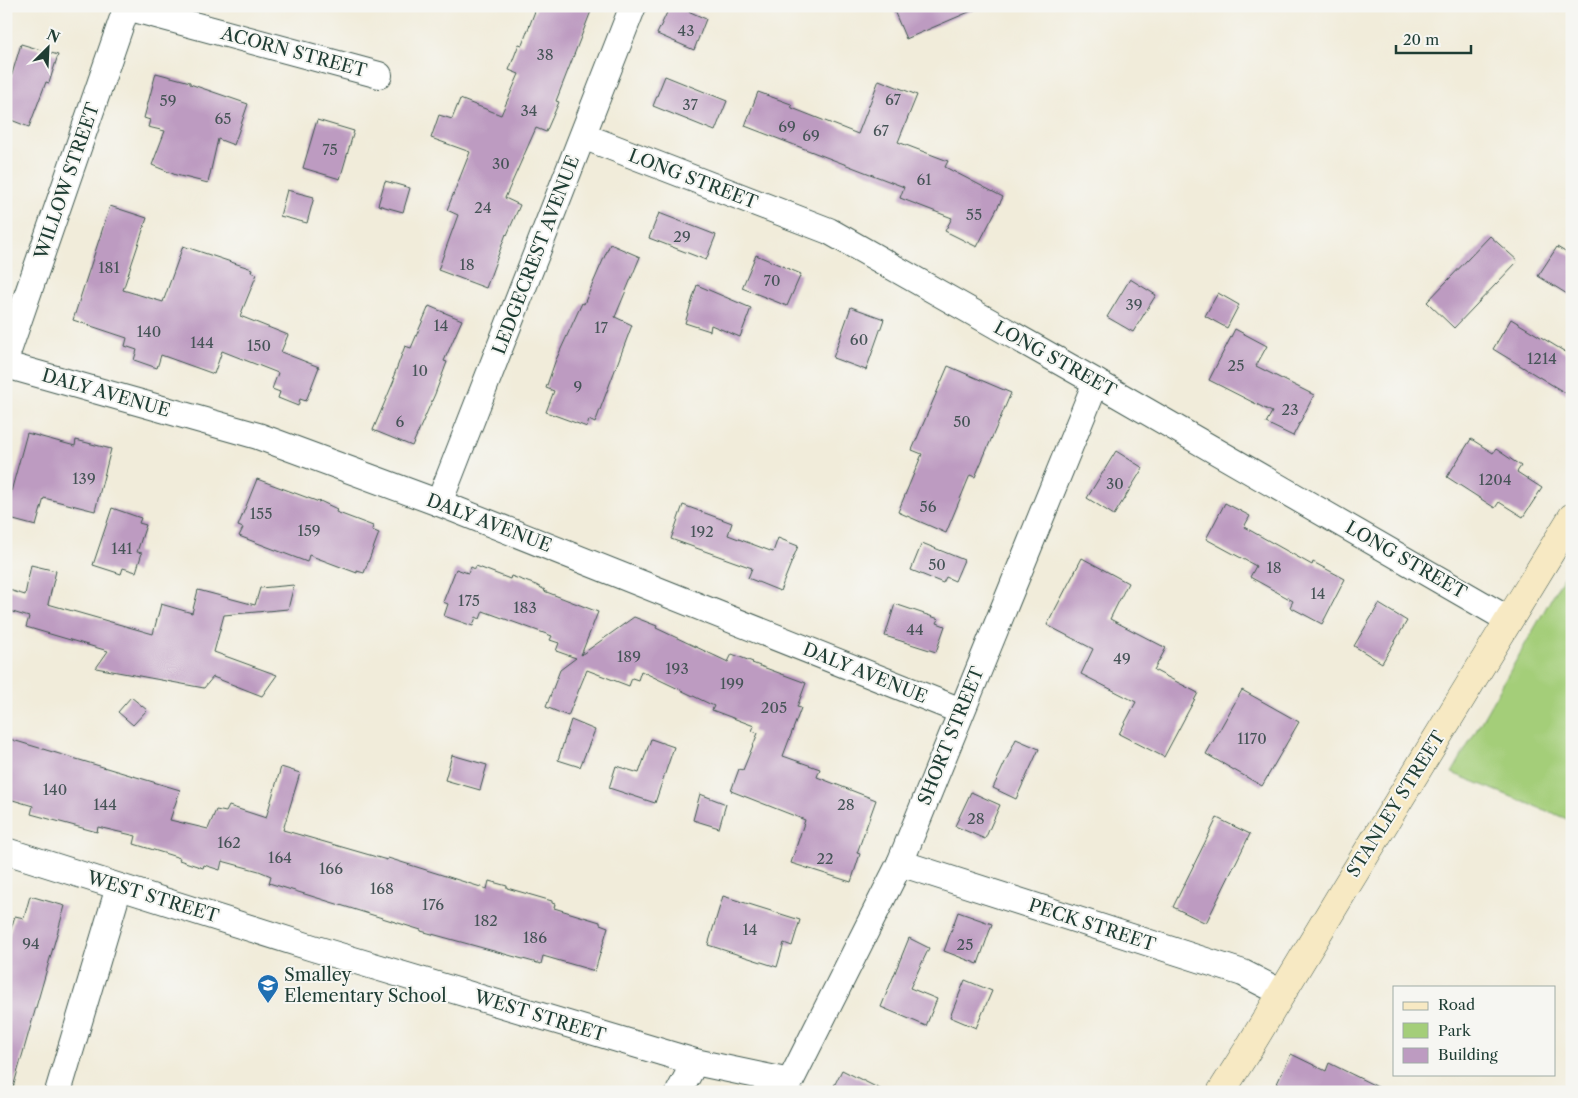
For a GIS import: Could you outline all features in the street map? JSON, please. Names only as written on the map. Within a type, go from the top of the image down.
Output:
[{"type":"main road","name":"STANLEY STREET","points":[[1221,1092],[1572,517]]},
{"type":"street","name":"LEDGECREST AVENUE","points":[[439,503],[633,6]]},
{"type":"street","name":"ACORN STREET","points":[[125,7],[379,75]]},
{"type":"street","name":"WILLOW STREET","points":[[6,356],[125,7]]},
{"type":"street","name":"LONG STREET","points":[[582,136],[828,231],[1096,382],[1509,620]]},
{"type":"street","name":"DALY AVENUE","points":[[6,365],[258,436],[439,503],[961,711]]},
{"type":"street","name":"SHORT STREET","points":[[790,1082],[900,863],[1096,382]]},
{"type":"street","name":"WEST STREET","points":[[6,851],[313,948],[695,1062],[790,1082]]},
{"type":"street","name":"PECK STREET","points":[[900,863],[1243,973],[1282,993]]},
{"type":"street","points":[[58,1092],[119,887]]},
{"type":"street","points":[[679,1092],[695,1062]]},
{"type":"green space","points":[[1572,562],[1572,821],[1452,773]]},
{"type":"building","points":[[537,6],[593,6],[556,101],[559,102],[546,132],[536,128],[505,198],[520,205],[506,234],[486,288],[438,270],[458,215],[447,210],[470,152],[431,138],[439,115],[452,119],[460,99],[501,115],[519,74],[509,70],[519,44],[522,45]]},
{"type":"building","points":[[670,6],[677,6],[706,19],[694,50],[657,34]]},
{"type":"building","points":[[892,6],[983,6],[906,39]]},
{"type":"building","points":[[21,44],[58,55],[49,83],[46,82],[29,127],[6,118],[6,94]]},
{"type":"building","points":[[156,73],[190,82],[190,84],[248,104],[234,145],[218,139],[208,183],[176,175],[152,165],[165,131],[148,127],[150,120],[144,118]]},
{"type":"building","points":[[665,76],[727,101],[715,131],[653,106]]},
{"type":"building","points":[[879,80],[917,95],[898,142],[948,161],[945,167],[1003,197],[977,247],[945,231],[952,218],[900,198],[904,187],[745,126],[758,92],[791,104],[792,108],[858,134]]},
{"type":"building","points":[[317,120],[354,131],[340,179],[303,168]]},
{"type":"building","points":[[385,181],[410,188],[403,212],[378,205]]},
{"type":"building","points":[[287,190],[314,197],[307,223],[280,216]]},
{"type":"building","points":[[110,206],[147,218],[123,290],[163,302],[183,246],[252,269],[251,272],[257,274],[240,316],[288,335],[281,352],[319,367],[306,401],[300,399],[298,406],[278,398],[280,392],[272,389],[278,373],[222,351],[214,374],[161,355],[157,368],[134,360],[137,350],[125,346],[127,338],[73,320]]},
{"type":"building","points":[[659,213],[716,235],[706,260],[649,238]]},
{"type":"building","points":[[1490,236],[1518,261],[1454,328],[1427,302]]},
{"type":"building","points":[[610,244],[640,257],[615,317],[632,325],[595,423],[589,420],[587,427],[546,412],[554,391],[546,388],[555,362],[582,303],[584,304]]},
{"type":"building","points":[[1557,247],[1572,256],[1572,297],[1538,276]]},
{"type":"building","points":[[756,255],[801,274],[787,306],[742,288]]},
{"type":"building","points":[[1130,279],[1156,295],[1133,332],[1107,317]]},
{"type":"building","points":[[697,285],[751,308],[740,337],[711,325],[710,331],[685,323]]},
{"type":"building","points":[[1218,293],[1239,305],[1227,328],[1205,316]]},
{"type":"building","points":[[429,306],[462,320],[444,361],[447,362],[435,394],[412,446],[373,430],[395,378],[393,378],[405,346],[411,348]]},
{"type":"building","points":[[851,307],[884,319],[866,370],[833,358]]},
{"type":"building","points":[[1511,319],[1572,356],[1572,397],[1493,349]]},
{"type":"building","points":[[1235,329],[1267,346],[1256,366],[1314,395],[1293,436],[1266,423],[1272,412],[1209,380]]},
{"type":"building","points":[[948,366],[1011,393],[975,477],[970,475],[946,533],[898,512],[922,454],[912,450]]},
{"type":"building","points":[[27,433],[75,446],[76,440],[111,449],[95,511],[44,498],[36,526],[6,518],[6,510]]},
{"type":"building","points":[[1471,439],[1493,453],[1496,449],[1521,466],[1517,472],[1542,488],[1523,517],[1499,502],[1495,508],[1447,477]]},
{"type":"building","points":[[1116,451],[1143,468],[1114,515],[1087,498]]},
{"type":"building","points":[[257,479],[320,501],[337,509],[336,512],[373,526],[372,530],[379,533],[364,573],[357,571],[357,573],[309,555],[307,562],[239,536],[243,528],[238,526]]},
{"type":"building","points":[[1225,503],[1250,516],[1244,527],[1312,565],[1313,562],[1345,579],[1322,624],[1290,607],[1293,601],[1250,577],[1256,566],[1206,539]]},
{"type":"building","points":[[683,505],[732,523],[728,535],[773,552],[778,538],[798,546],[780,591],[748,578],[752,568],[671,539]]},
{"type":"building","points":[[112,508],[141,518],[139,523],[146,525],[137,552],[142,553],[136,572],[123,568],[121,574],[93,565]]},
{"type":"building","points":[[922,543],[964,560],[955,581],[946,577],[943,583],[911,570]]},
{"type":"building","points":[[1082,558],[1128,583],[1110,619],[1166,648],[1154,670],[1198,693],[1164,757],[1119,734],[1136,702],[1081,674],[1093,649],[1047,625]]},
{"type":"building","points":[[31,565],[56,571],[48,604],[153,634],[161,604],[192,613],[198,590],[255,605],[260,588],[294,585],[288,609],[224,615],[214,652],[277,675],[262,696],[213,677],[204,688],[96,668],[108,651],[26,627],[29,617],[6,610],[6,589],[25,595]]},
{"type":"building","points":[[476,566],[510,579],[511,576],[536,585],[544,591],[598,612],[581,655],[634,617],[657,626],[656,628],[728,662],[732,654],[806,683],[797,707],[801,708],[783,756],[820,769],[817,777],[876,800],[857,853],[860,854],[851,882],[791,863],[805,820],[731,791],[739,769],[743,770],[758,733],[752,731],[754,726],[712,710],[714,706],[641,671],[638,680],[632,678],[629,686],[587,670],[568,716],[546,707],[560,670],[576,658],[556,651],[559,643],[550,640],[552,636],[483,611],[480,619],[476,617],[473,626],[444,616],[448,604],[443,602],[456,569],[468,573],[471,567],[475,569]]},
{"type":"building","points":[[895,604],[939,619],[937,623],[945,626],[936,652],[885,636]]},
{"type":"building","points":[[1379,604],[1407,621],[1382,663],[1354,646]]},
{"type":"building","points":[[1242,690],[1299,722],[1262,786],[1206,754]]},
{"type":"building","points":[[131,697],[147,710],[133,725],[118,712]]},
{"type":"building","points":[[571,720],[595,730],[580,767],[558,760]]},
{"type":"building","points":[[6,738],[180,790],[170,820],[208,829],[216,810],[226,812],[229,806],[266,818],[281,767],[300,773],[283,830],[387,860],[388,858],[487,889],[489,881],[507,886],[507,888],[552,901],[555,904],[554,908],[600,922],[600,924],[608,927],[595,971],[543,956],[541,964],[421,931],[269,883],[271,876],[259,871],[222,861],[220,870],[204,865],[203,868],[179,860],[180,858],[134,844],[136,836],[98,827],[97,832],[31,814],[33,806],[6,798]]},
{"type":"building","points":[[651,739],[674,747],[655,803],[609,788],[616,766],[639,773]]},
{"type":"building","points":[[1016,739],[1039,749],[1016,799],[993,788]]},
{"type":"building","points":[[452,755],[487,765],[480,790],[445,780]]},
{"type":"building","points":[[971,792],[1000,805],[985,839],[955,826]]},
{"type":"building","points":[[700,794],[726,804],[719,828],[693,820]]},
{"type":"building","points":[[1217,818],[1250,834],[1206,923],[1173,907]]},
{"type":"building","points":[[30,896],[65,906],[12,1091],[6,1091],[6,945],[15,916],[24,918]]},
{"type":"building","points":[[723,896],[800,920],[792,946],[784,943],[777,967],[708,945]]},
{"type":"building","points":[[958,912],[992,924],[978,964],[944,951]]},
{"type":"building","points":[[909,938],[929,948],[910,988],[937,999],[926,1026],[881,1007]]},
{"type":"building","points":[[965,980],[992,991],[976,1028],[950,1017]]},
{"type":"building","points":[[1291,1054],[1326,1071],[1329,1063],[1388,1092],[1273,1092]]},
{"type":"building","points":[[842,1070],[886,1092],[831,1092]]},
{"type":"place","name":"Smalley Elementary School","points":[[268,1004]]}]
